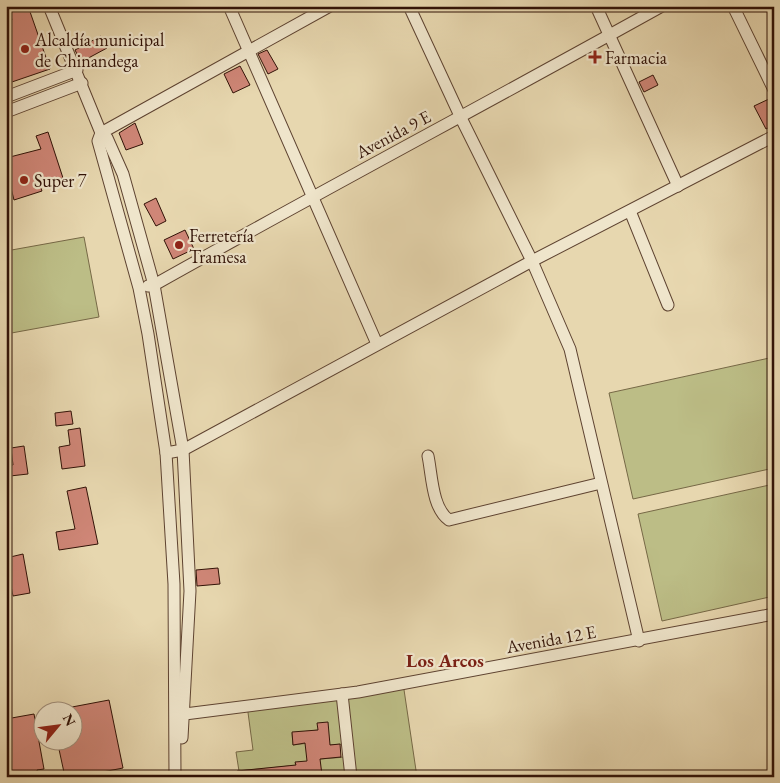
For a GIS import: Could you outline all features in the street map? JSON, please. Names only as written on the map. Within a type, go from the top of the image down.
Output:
[{"type":"street","points":[[49,6],[101,133],[107,138],[123,174],[154,285],[183,450],[190,591],[176,777]]},
{"type":"street","points":[[229,6],[377,344]]},
{"type":"street","points":[[181,777],[180,715],[166,453],[139,288],[98,141],[101,133],[330,6]]},
{"type":"street","points":[[409,6],[461,118],[532,261],[570,349],[639,640]]},
{"type":"street","points":[[596,6],[678,186]]},
{"type":"street","name":"Avenida 9 E","points":[[139,288],[154,285],[662,6]]},
{"type":"street","points":[[733,6],[774,90]]},
{"type":"street","points":[[6,97],[76,70]]},
{"type":"street","points":[[6,112],[82,83]]},
{"type":"street","points":[[166,453],[183,450],[532,261],[774,136]]},
{"type":"street","points":[[630,211],[668,304]]},
{"type":"street","points":[[428,456],[438,506],[442,515],[449,520],[601,482]]},
{"type":"street","name":"Avenida 12 E","points":[[180,715],[342,694],[774,614]]},
{"type":"street","points":[[342,694],[352,777]]},
{"type":"green space","points":[[84,237],[99,317],[6,334],[6,251]]},
{"type":"green space","points":[[774,357],[774,468],[633,499],[609,393]]},
{"type":"green space","points":[[774,484],[774,596],[662,621],[638,514]]},
{"type":"green space","points":[[403,683],[417,777],[339,777],[332,772],[326,777],[312,777],[322,775],[321,769],[295,763],[296,765],[292,766],[293,777],[291,777],[289,766],[239,771],[236,752],[253,750],[247,705]],"holes":[[[318,730],[330,745],[344,744],[346,757],[307,760],[317,742],[293,745],[292,733]]]},
{"type":"building","name":"Alcaldía municipal de Chinandega","points":[[28,6],[50,69],[6,84],[6,22],[12,20],[10,12]]},
{"type":"building","points":[[101,36],[107,48],[81,62],[75,50]]},
{"type":"building","points":[[267,50],[278,69],[268,74],[258,54]]},
{"type":"building","points":[[240,66],[250,85],[233,93],[224,74]]},
{"type":"building","points":[[653,75],[658,85],[644,92],[639,82]]},
{"type":"building","points":[[769,99],[774,108],[774,125],[766,129],[754,106]]},
{"type":"building","points":[[135,123],[143,144],[126,150],[119,133]]},
{"type":"building","points":[[48,132],[63,178],[40,186],[42,191],[14,200],[6,168],[6,158],[41,149],[36,136]]},
{"type":"building","points":[[156,198],[166,221],[156,226],[144,204]]},
{"type":"building","name":"Ferretería Tramesa","points":[[185,230],[194,249],[173,259],[164,240]]},
{"type":"building","points":[[71,411],[73,424],[56,426],[55,413]]},
{"type":"building","points":[[80,428],[85,466],[62,469],[59,447],[70,445],[68,430]]},
{"type":"building","points":[[24,446],[28,474],[10,476],[8,465],[13,465],[11,448]]},
{"type":"building","points":[[86,487],[98,544],[59,550],[56,532],[75,529],[67,491]]},
{"type":"building","points":[[23,554],[30,593],[13,596],[9,576],[6,576],[6,558]]},
{"type":"building","points":[[218,568],[220,584],[197,586],[196,570]]},
{"type":"building","points":[[109,700],[123,768],[77,777],[65,777],[59,750],[82,750],[82,705]]},
{"type":"building","points":[[32,714],[32,750],[41,750],[44,769],[37,770],[38,777],[6,777],[6,719]]},
{"type":"building","points":[[328,722],[330,745],[340,744],[341,757],[320,759],[322,775],[237,777],[237,771],[296,765],[295,762],[307,761],[305,743],[293,745],[292,732],[318,730],[317,723]]},
{"type":"place","name":"Alcaldía municipal de Chinandega","points":[[25,49]]},
{"type":"place","name":"Farmacia","points":[[595,57]]},
{"type":"place","name":"Super 7","points":[[24,180]]},
{"type":"place","name":"Ferretería Tramesa","points":[[179,245]]},
{"type":"district","name":"Los Arcos","points":[[445,660]]}]
